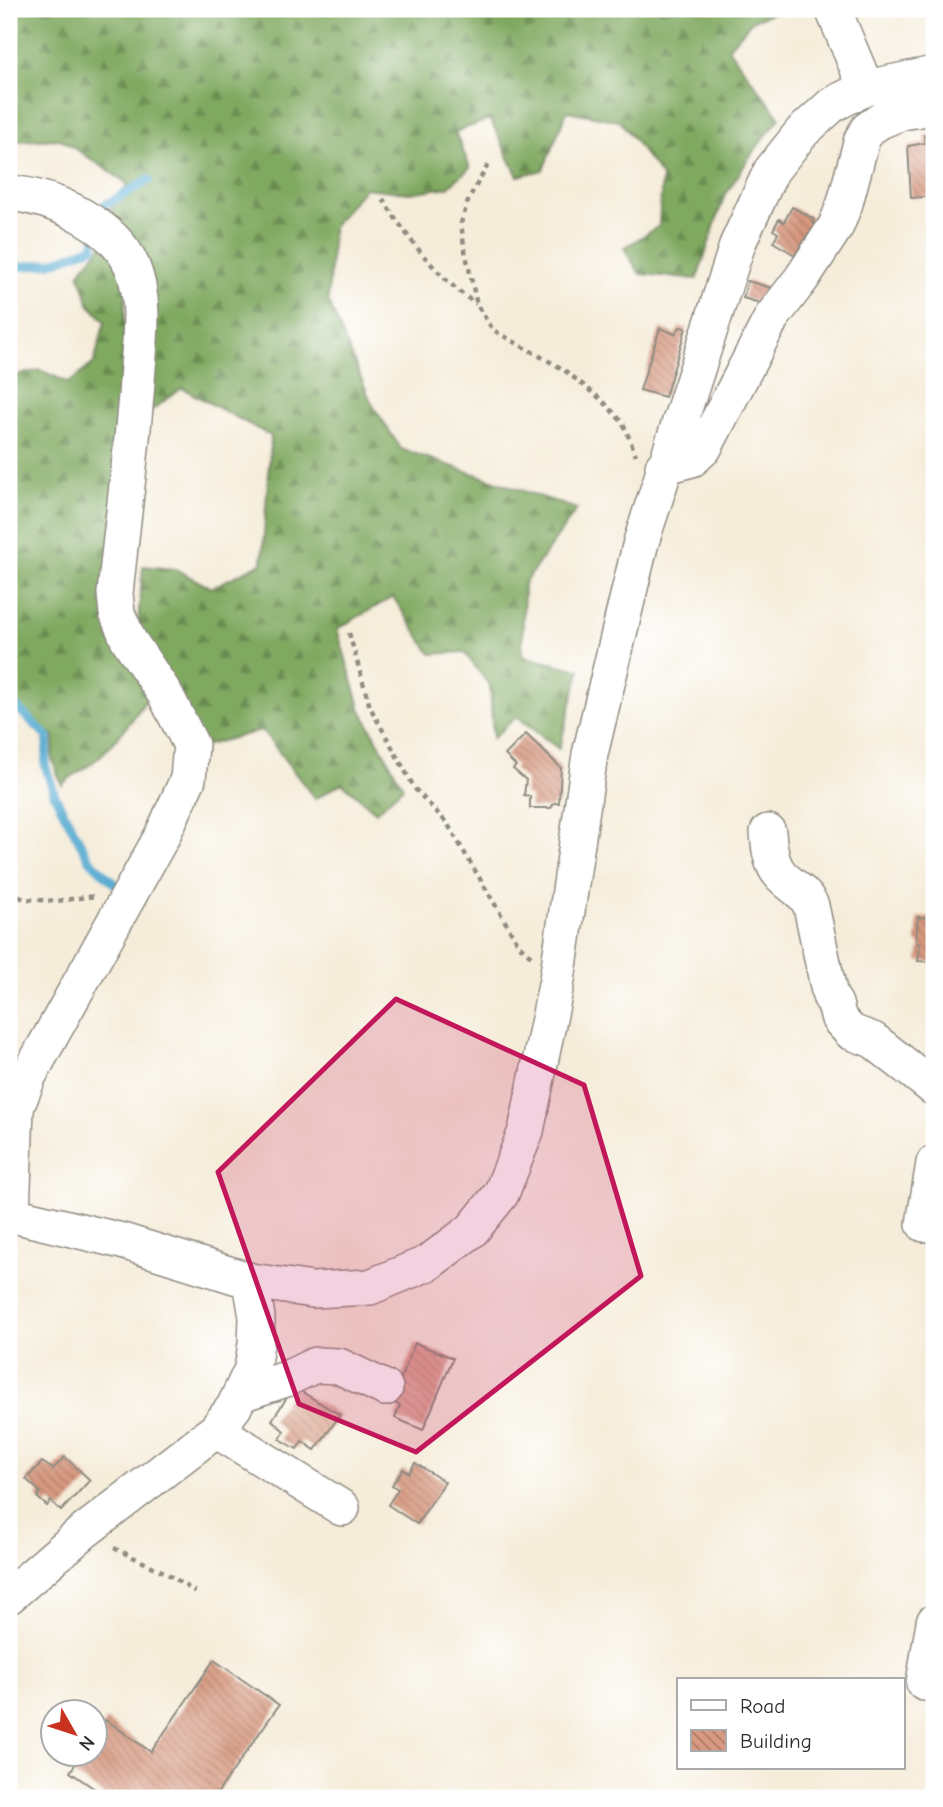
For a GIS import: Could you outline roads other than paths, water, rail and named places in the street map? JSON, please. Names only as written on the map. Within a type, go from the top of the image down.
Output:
[{"type":"street","points":[[833,9],[866,88]]},
{"type":"street","points":[[9,193],[27,194],[76,213],[107,234],[131,265],[140,301],[134,416],[115,594],[117,613],[128,639],[165,694],[191,745],[188,779],[177,807],[29,1075],[16,1108],[10,1214],[122,1241],[251,1281],[313,1290],[370,1287],[428,1263],[472,1230],[501,1194],[526,1130],[557,980],[590,754],[641,542],[738,243],[771,171],[802,132],[833,104],[866,88],[934,74]]},
{"type":"street","points":[[662,472],[692,459],[704,448],[772,317],[802,278],[836,226],[862,139],[868,129],[902,112],[934,107]]},
{"type":"street","points":[[768,832],[772,860],[778,873],[807,897],[811,906],[830,996],[839,1018],[851,1031],[873,1040],[934,1088]]},
{"type":"street","points":[[924,1224],[934,1163]]},
{"type":"street","points":[[9,1597],[82,1533],[216,1430],[234,1407],[252,1369],[256,1344],[257,1317],[251,1281]]},
{"type":"street","points":[[241,1394],[286,1379],[315,1365],[339,1367],[385,1388]]},
{"type":"street","points":[[216,1430],[342,1508]]},
{"type":"street","points":[[924,1683],[934,1622]]},
{"type":"waterway","points":[[101,219],[105,205],[149,180]]},
{"type":"waterway","points":[[9,268],[51,263],[93,247],[96,236]]},
{"type":"waterway","points":[[9,700],[48,737],[45,765],[55,796],[89,859],[117,886]]}]
